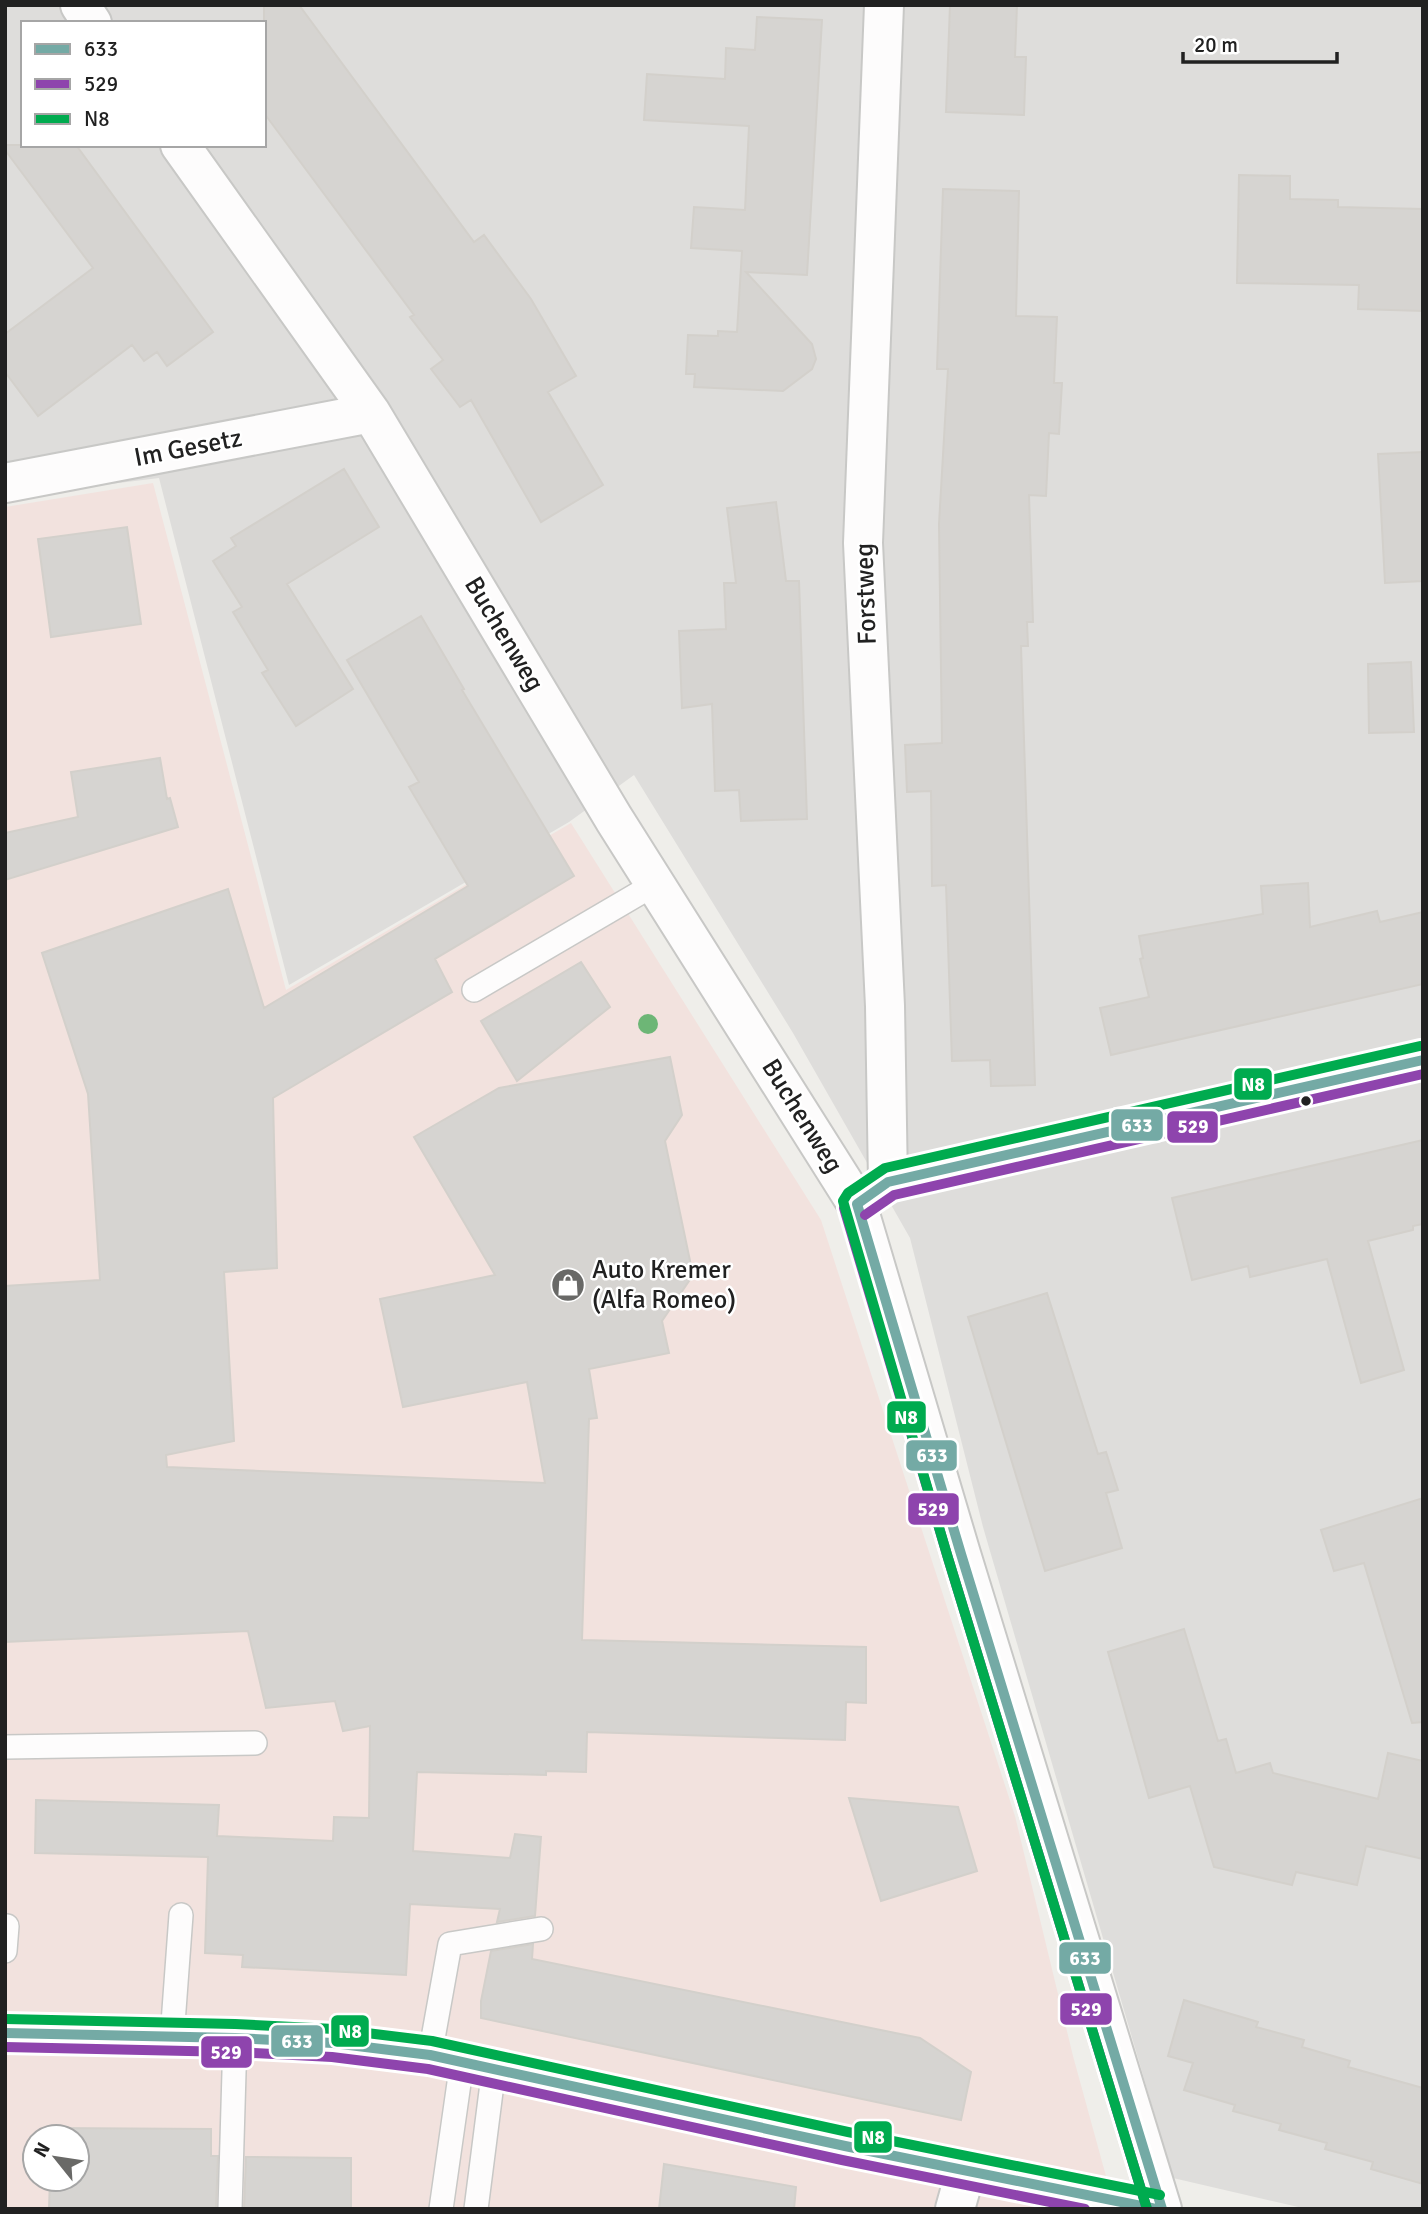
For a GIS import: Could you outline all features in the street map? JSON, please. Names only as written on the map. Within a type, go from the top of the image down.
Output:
[{"type":"street","points":[[80,5],[91,21]]},
{"type":"street","name":"Forstweg","points":[[884,5],[863,543],[885,1006],[888,1182]]},
{"type":"street","name":"Buchenweg","points":[[181,147],[371,413],[655,884],[857,1204],[1160,2209]]},
{"type":"street","name":"Im Gesetz","points":[[5,483],[371,413]]},
{"type":"street","points":[[857,1204],[888,1182],[1423,1060]]},
{"type":"street","points":[[5,2033],[333,2043],[462,2062],[1160,2209]]},
{"type":"street","points":[[955,2209],[966,2170]]},
{"type":"lane","points":[[474,990],[655,884]]},
{"type":"lane","points":[[5,1747],[255,1743]]},
{"type":"lane","points":[[172,2037],[181,1915]]},
{"type":"lane","points":[[5,1951],[7,1926]]},
{"type":"lane","points":[[476,2209],[450,1944],[541,1929]]},
{"type":"lane","points":[[230,2209],[235,2038]]},
{"type":"lane","points":[[440,2209],[462,2062]]},
{"type":"shaded area","points":[[5,5],[1423,5],[1423,2209],[1307,2209],[1173,2178],[983,1527],[910,1238],[793,1033],[634,775],[569,822],[289,985],[159,478],[5,497]]},
{"type":"shaded area","points":[[153,483],[286,990],[571,823],[821,1220],[1015,1816],[1073,2056],[1115,2209],[5,2209],[5,507]]},
{"type":"building","points":[[264,5],[299,5],[474,242],[484,235],[531,299],[576,376],[548,392],[603,485],[541,522],[471,400],[460,407],[431,369],[443,360],[410,317],[414,315],[266,116]]},
{"type":"building","points":[[950,5],[1017,5],[1015,57],[1026,57],[1024,115],[946,112]]},
{"type":"building","points":[[757,17],[822,20],[807,275],[746,272],[812,344],[816,359],[812,369],[783,391],[694,387],[695,374],[686,374],[688,335],[718,336],[718,331],[737,332],[742,251],[691,248],[694,207],[745,210],[749,126],[644,120],[647,74],[725,79],[726,48],[755,50]]},
{"type":"building","points":[[5,145],[77,147],[213,332],[167,366],[157,352],[144,361],[132,345],[38,416],[5,372],[5,334],[93,268],[5,150]]},
{"type":"building","points":[[1239,175],[1290,176],[1290,199],[1338,200],[1338,207],[1423,209],[1423,311],[1358,309],[1359,285],[1237,283]]},
{"type":"building","points":[[943,189],[1019,191],[1016,316],[1057,317],[1054,383],[1062,383],[1059,434],[1049,433],[1046,496],[1029,495],[1033,622],[1027,622],[1028,646],[1021,646],[1035,1085],[991,1086],[990,1060],[952,1061],[946,885],[932,886],[931,791],[907,792],[905,745],[942,743],[939,524],[948,369],[937,369]]},
{"type":"building","points":[[1423,452],[1423,581],[1385,583],[1378,454]]},
{"type":"building","points":[[344,469],[379,527],[287,584],[353,689],[296,726],[262,673],[268,670],[233,612],[242,607],[213,561],[236,546],[231,538]]},
{"type":"building","points":[[776,502],[786,581],[799,581],[807,819],[741,821],[739,790],[715,791],[712,704],[682,708],[679,631],[726,629],[724,583],[736,583],[727,508]]},
{"type":"building","points":[[127,527],[141,624],[51,637],[38,539]]},
{"type":"building","points":[[421,616],[464,689],[462,690],[574,876],[435,959],[452,992],[273,1098],[277,1268],[224,1272],[234,1441],[166,1455],[167,1467],[545,1483],[527,1382],[403,1407],[380,1299],[495,1275],[414,1137],[499,1088],[670,1057],[682,1115],[665,1141],[693,1275],[662,1321],[669,1353],[589,1369],[597,1418],[589,1419],[582,1640],[866,1647],[866,1703],[846,1702],[845,1740],[587,1732],[586,1772],[546,1771],[546,1775],[417,1772],[413,1851],[510,1858],[515,1834],[541,1837],[535,1916],[497,1922],[500,1909],[410,1904],[406,1975],[242,1967],[243,1955],[205,1953],[208,1857],[35,1853],[36,1800],[219,1805],[217,1836],[333,1841],[334,1817],[369,1818],[370,1726],[343,1731],[335,1701],[266,1708],[248,1631],[5,1642],[5,1286],[100,1280],[88,1094],[42,953],[228,889],[264,1008],[468,886],[409,787],[419,782],[347,660]]},
{"type":"building","points":[[1411,662],[1414,732],[1369,733],[1368,664]]},
{"type":"building","points":[[160,758],[167,799],[170,798],[178,827],[5,880],[5,833],[78,817],[71,772]]},
{"type":"building","points":[[1308,883],[1310,927],[1377,911],[1380,922],[1423,912],[1423,984],[1111,1055],[1100,1008],[1149,997],[1140,959],[1143,958],[1139,936],[1263,914],[1261,886]]},
{"type":"building","points":[[581,962],[610,1007],[517,1081],[481,1021]]},
{"type":"building","points":[[1423,1140],[1423,1224],[1413,1226],[1413,1230],[1368,1241],[1404,1370],[1361,1383],[1327,1259],[1250,1277],[1248,1266],[1192,1280],[1172,1198]]},
{"type":"building","points":[[1047,1293],[1098,1454],[1106,1452],[1118,1490],[1106,1493],[1122,1548],[1045,1571],[968,1317]]},
{"type":"building","points":[[1423,1498],[1423,1722],[1412,1723],[1364,1563],[1334,1571],[1321,1530]]},
{"type":"building","points":[[1184,1629],[1218,1741],[1226,1739],[1236,1773],[1270,1763],[1273,1773],[1378,1799],[1388,1753],[1423,1761],[1423,1859],[1366,1846],[1357,1885],[1296,1872],[1292,1885],[1214,1867],[1190,1786],[1149,1798],[1108,1652]]},
{"type":"building","points":[[849,1798],[958,1807],[977,1871],[881,1901]]},
{"type":"building","points":[[533,1944],[532,1959],[920,2038],[971,2072],[961,2120],[481,2018],[481,2001],[491,1951]]},
{"type":"building","points":[[1184,2000],[1258,2022],[1256,2027],[1304,2040],[1302,2047],[1350,2061],[1348,2067],[1423,2088],[1423,2184],[1371,2169],[1373,2162],[1325,2149],[1327,2143],[1279,2130],[1281,2124],[1233,2111],[1235,2105],[1184,2090],[1193,2063],[1168,2056]]},
{"type":"building","points":[[91,2128],[211,2129],[211,2156],[218,2156],[216,2209],[49,2209],[50,2193],[91,2193]]},
{"type":"building","points":[[246,2157],[351,2158],[351,2209],[244,2209]]},
{"type":"building","points":[[664,2164],[796,2187],[794,2209],[659,2209]]},
{"type":"transit line","name":"N8","points":[[1147,2209],[948,1558],[843,1201],[848,1193],[885,1168],[1420,1046]]},
{"type":"transit line","name":"633","points":[[857,1204],[888,1182],[1423,1060]]},
{"type":"transit line","name":"529","points":[[865,1215],[894,1195],[1423,1074]]},
{"type":"transit line","name":"633","points":[[857,1204],[961,1554],[1162,2209]]},
{"type":"transit line","name":"529","points":[[844,1208],[1147,2209]]},
{"type":"transit line","name":"N8","points":[[5,2019],[334,2029],[432,2041],[848,2132],[1160,2195]]},
{"type":"transit line","name":"633","points":[[5,2033],[333,2043],[430,2055],[845,2146],[1156,2209]]},
{"type":"transit line","name":"529","points":[[5,2047],[332,2057],[428,2069],[842,2160],[1085,2209]]},
{"type":"place","name":"Auto Kremer (Alfa Romeo)","points":[[568,1285]]}]
